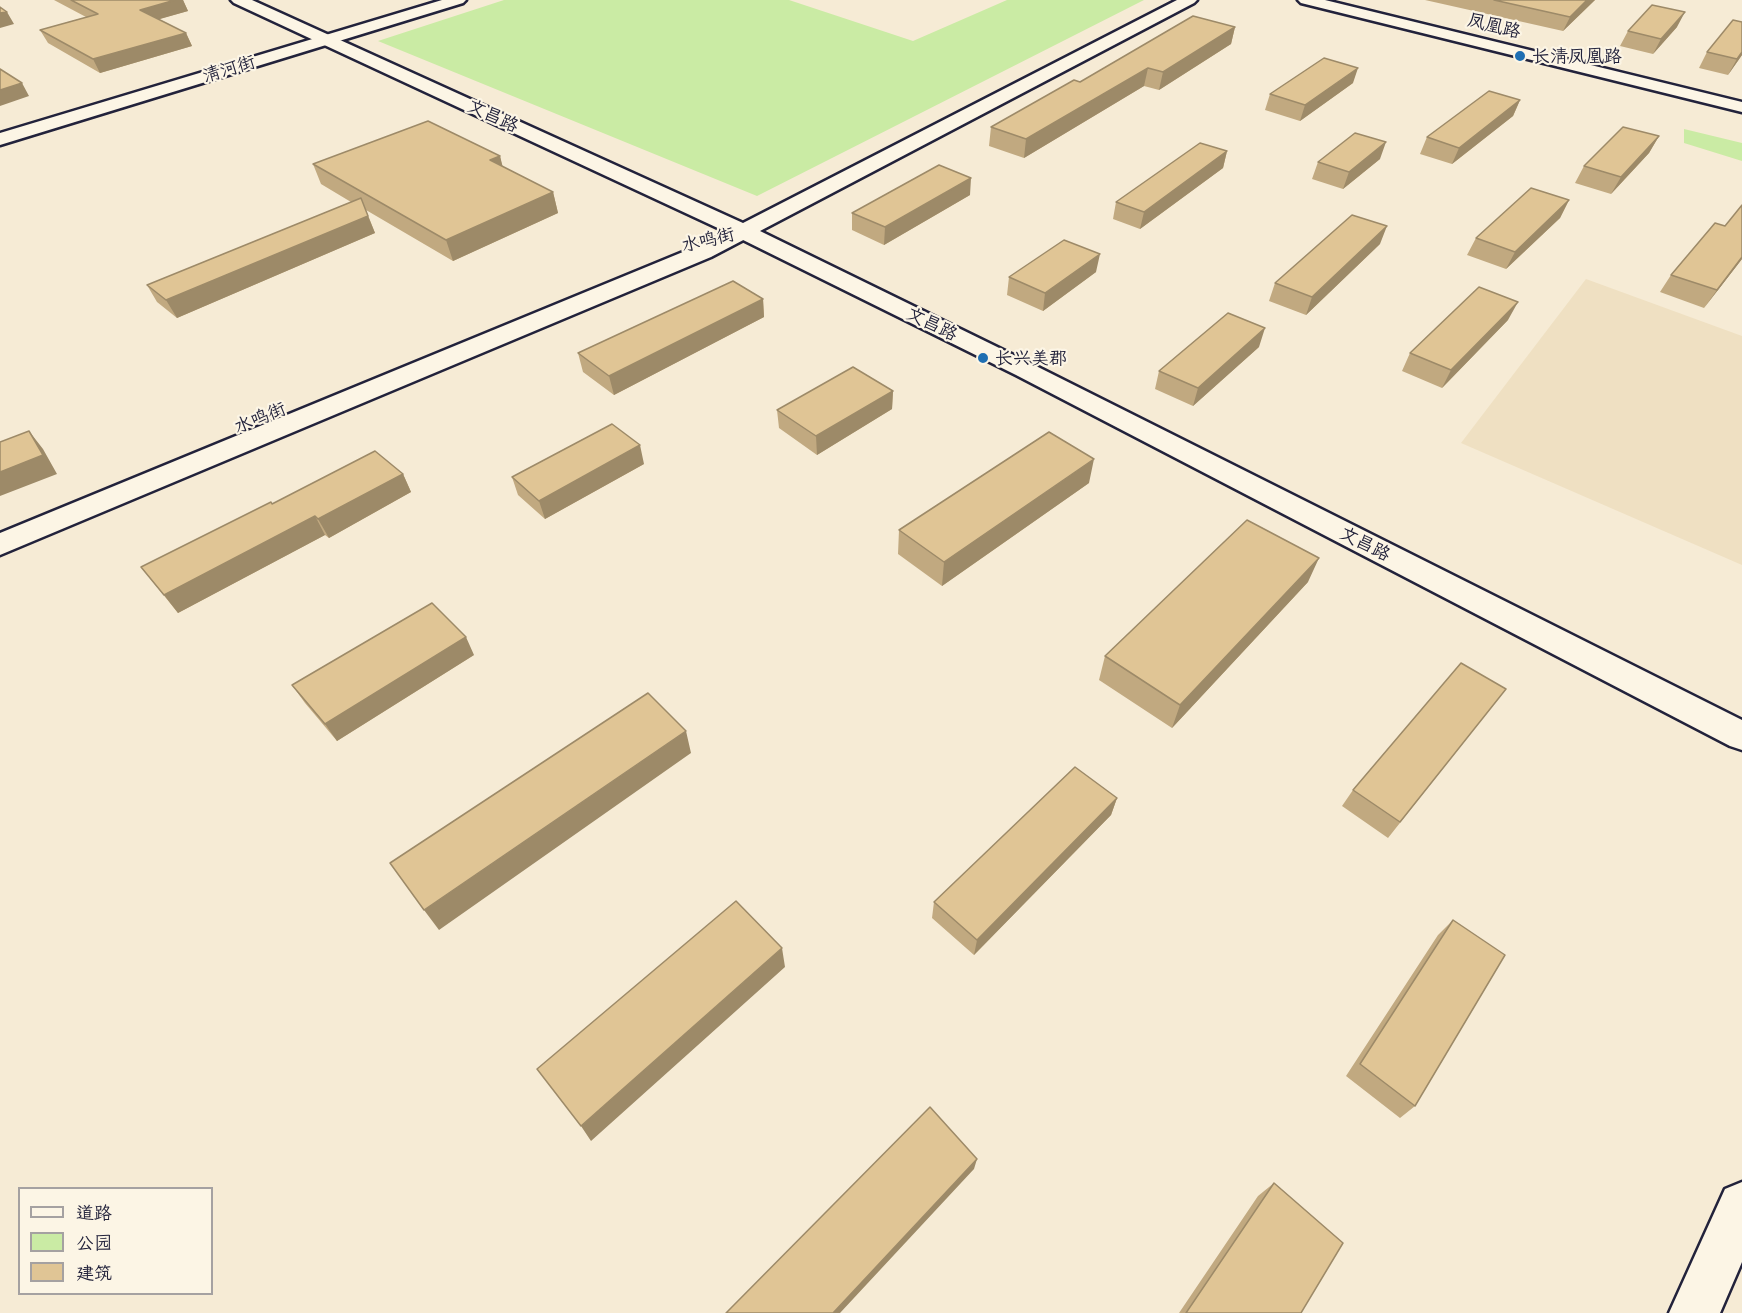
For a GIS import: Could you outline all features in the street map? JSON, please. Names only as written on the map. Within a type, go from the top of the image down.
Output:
[{"type":"main road","name":"文昌路","points":[[239,0],[743,231],[1017,365],[1742,736]]},
{"type":"main road","name":"清河街","points":[[0,139],[430,0]]},
{"type":"main road","name":"清河街","points":[[0,129],[458,0]]},
{"type":"main road","points":[[743,231],[1189,0]]},
{"type":"main road","name":"凤凰路","points":[[1306,0],[1742,107]]},
{"type":"main road","name":"凤凰路","points":[[1331,0],[1742,99]]},
{"type":"main road","name":"水鸣街","points":[[0,525],[673,248],[743,231]]},
{"type":"main road","name":"水鸣街","points":[[0,545],[703,252],[743,231]]},
{"type":"main road","points":[[1694,1313],[1742,1206]]},
{"type":"shaded area","points":[[1586,279],[1742,336],[1742,565],[1461,443]]},
{"type":"green space","points":[[504,0],[789,0],[913,41],[1007,0],[1144,0],[757,196],[378,41]]},
{"type":"green space","points":[[1684,129],[1742,143],[1742,161],[1684,143]]},
{"type":"building","points":[[71,0],[175,0],[140,10],[186,33],[93,59],[40,30],[98,14]]},
{"type":"building","points":[[1494,0],[1587,0],[1570,17]]},
{"type":"building","points":[[1652,5],[1685,12],[1661,39],[1628,31]]},
{"type":"building","points":[[1193,16],[1235,27],[1163,72],[1148,68],[1026,139],[991,127],[1074,80],[1080,82]]},
{"type":"building","points":[[1733,20],[1742,22],[1742,52],[1737,59],[1707,52]]},
{"type":"building","points":[[1324,58],[1358,68],[1305,105],[1270,94]]},
{"type":"building","points":[[0,69],[22,83],[0,90]]},
{"type":"building","points":[[1489,91],[1520,100],[1459,148],[1427,137]]},
{"type":"building","points":[[428,121],[500,156],[490,160],[553,192],[446,240],[313,164]]},
{"type":"building","points":[[1623,127],[1659,136],[1621,177],[1584,166]]},
{"type":"building","points":[[1355,133],[1386,142],[1349,172],[1318,162]]},
{"type":"building","points":[[1200,143],[1227,151],[1144,212],[1116,202]]},
{"type":"building","points":[[939,165],[971,178],[885,227],[852,213]]},
{"type":"building","points":[[1531,188],[1569,200],[1515,252],[1476,238]]},
{"type":"building","points":[[361,198],[368,216],[166,300],[147,285]]},
{"type":"building","points":[[1742,205],[1742,257],[1717,290],[1671,275],[1715,223],[1725,226]]},
{"type":"building","points":[[1352,215],[1387,226],[1312,297],[1275,283]]},
{"type":"building","points":[[1064,240],[1100,254],[1045,293],[1009,277]]},
{"type":"building","points":[[733,281],[763,299],[609,376],[578,353]]},
{"type":"building","points":[[1479,287],[1518,302],[1451,370],[1410,353]]},
{"type":"building","points":[[1228,313],[1265,328],[1198,388],[1159,371]]},
{"type":"building","points":[[853,367],[893,391],[816,436],[777,410]]},
{"type":"building","points":[[612,424],[640,445],[539,501],[512,477]]},
{"type":"building","points":[[29,431],[43,455],[0,472],[0,442]]},
{"type":"building","points":[[1049,432],[1094,459],[944,562],[899,530]]},
{"type":"building","points":[[375,451],[403,474],[318,519],[315,516],[164,595],[141,567],[271,502],[272,504]]},
{"type":"building","points":[[1247,520],[1319,558],[1180,705],[1105,656]]},
{"type":"building","points":[[432,603],[466,637],[325,724],[292,685]]},
{"type":"building","points":[[1461,663],[1506,689],[1400,822],[1353,790]]},
{"type":"building","points":[[648,693],[686,731],[424,910],[390,863]]},
{"type":"building","points":[[1075,767],[1117,798],[977,940],[934,902]]},
{"type":"building","points":[[736,901],[782,948],[581,1126],[537,1069]]},
{"type":"building","points":[[1453,920],[1505,955],[1415,1106],[1360,1064]]},
{"type":"building","points":[[930,1107],[977,1159],[833,1313],[726,1313]]},
{"type":"building","points":[[1274,1183],[1343,1243],[1301,1313],[1186,1313]]},
{"type":"place","name":"长清凤凰路","points":[[1520,56]]},
{"type":"place","name":"长兴美郡","points":[[983,358]]}]
